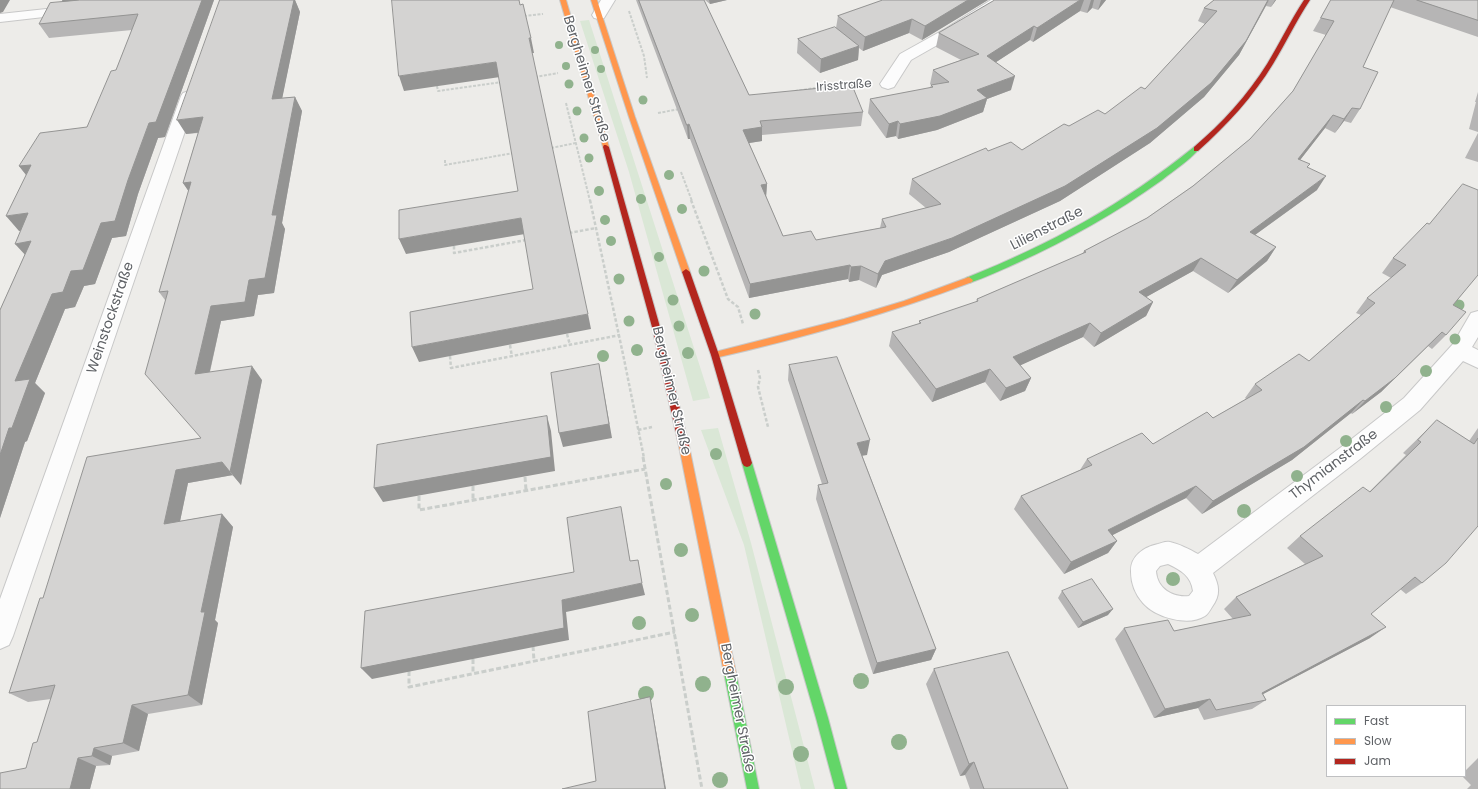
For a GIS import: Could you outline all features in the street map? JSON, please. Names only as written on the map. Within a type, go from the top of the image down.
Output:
[{"type":"main road","name":"Bergheimer Straße","points":[[563,0],[606,146],[656,328],[677,415],[753,789]]},
{"type":"main road","points":[[594,0],[632,117],[715,355],[822,718],[841,789]]},
{"type":"main road","name":"Lilienstraße","points":[[715,355],[804,334],[897,308],[976,278],[1022,258],[1100,218],[1176,166],[1232,115],[1264,74],[1276,55],[1298,13],[1307,0]]},
{"type":"street","points":[[600,15],[608,0]]},
{"type":"street","name":"Irisstraße","points":[[888,84],[905,57],[950,32],[1000,0]]},
{"type":"street","points":[[0,18],[86,9]]},
{"type":"street","name":"Weinstockstraße","points":[[0,636],[194,82]]},
{"type":"street","name":"Thymianstraße","points":[[1198,569],[1352,452],[1412,404],[1469,355],[1478,318]]},
{"type":"path","points":[[542,7],[544,18]]},
{"type":"path","points":[[522,17],[544,14]]},
{"type":"path","points":[[556,67],[560,80]]},
{"type":"path","points":[[529,78],[558,73]]},
{"type":"path","points":[[437,86],[438,91],[507,81]]},
{"type":"path","name":"Irisstraße","points":[[790,92],[836,85],[888,84]]},
{"type":"path","points":[[565,101],[620,335],[675,632],[702,789]]},
{"type":"path","points":[[658,112],[682,109]]},
{"type":"path","points":[[550,148],[576,144]]},
{"type":"path","points":[[445,160],[445,165],[518,153]]},
{"type":"path","points":[[562,234],[596,228]]},
{"type":"path","points":[[454,246],[454,253],[526,240]]},
{"type":"path","points":[[567,334],[570,345]]},
{"type":"path","points":[[450,356],[451,368],[620,335]]},
{"type":"path","points":[[510,345],[512,357]]},
{"type":"path","points":[[419,496],[419,510],[645,469]]},
{"type":"path","points":[[524,477],[526,490]]},
{"type":"path","points":[[473,486],[473,500]]},
{"type":"path","points":[[409,671],[409,687],[675,632]]},
{"type":"path","points":[[533,646],[534,661]]},
{"type":"path","points":[[473,659],[473,674]]},
{"type":"green space","points":[[589,20],[710,398],[693,401],[629,172],[580,21]]},
{"type":"green space","points":[[718,428],[751,543],[815,789],[801,789],[744,545],[701,430]]},
{"type":"building","points":[[80,0],[202,0],[156,122],[149,123],[115,221],[101,223],[83,270],[71,271],[63,292],[52,294],[15,381],[30,379],[12,428],[9,428],[0,455],[0,310],[31,241],[15,244],[28,213],[6,216],[31,165],[19,166],[40,133],[87,127],[111,71],[116,70],[138,14],[39,24],[50,3]]},
{"type":"building","points":[[220,0],[294,0],[272,99],[295,97],[272,215],[277,215],[265,278],[249,280],[245,302],[211,306],[195,374],[252,366],[230,472],[222,462],[176,470],[164,524],[222,514],[201,612],[205,612],[188,695],[132,705],[123,743],[94,748],[92,756],[78,758],[70,789],[0,789],[0,773],[26,768],[33,743],[37,742],[55,685],[9,693],[40,598],[43,598],[87,457],[201,438],[145,374],[168,291],[159,292],[191,182],[183,183],[203,117],[177,120]]},
{"type":"building","points":[[392,0],[519,0],[520,5],[523,4],[588,314],[412,347],[410,312],[533,289],[521,218],[399,239],[399,210],[518,191],[496,62],[399,76]]},
{"type":"building","points":[[639,0],[704,0],[749,95],[852,85],[863,112],[760,121],[762,127],[743,130],[767,184],[761,185],[783,236],[811,231],[816,240],[886,227],[882,219],[941,204],[912,179],[986,148],[988,151],[1011,142],[1022,150],[1064,124],[1069,126],[1098,110],[1105,114],[1141,87],[1145,89],[1217,11],[1204,8],[1214,0],[1268,0],[1246,41],[1211,83],[1157,128],[1065,186],[952,238],[885,261],[878,274],[861,266],[851,267],[850,265],[750,284],[689,124],[687,125]]},
{"type":"building","points":[[883,0],[968,0],[925,26],[912,19],[865,37],[838,16]]},
{"type":"building","points":[[995,0],[1080,0],[1037,28],[1034,26],[987,56],[1015,76],[977,90],[987,98],[940,116],[900,124],[898,121],[889,124],[870,99],[933,87],[931,85],[949,82],[933,70],[979,54],[939,33]]},
{"type":"building","points":[[1331,0],[1394,0],[1363,67],[1378,72],[1360,109],[1352,108],[1344,119],[1333,115],[1298,159],[1310,164],[1307,167],[1326,176],[1250,232],[1276,247],[1237,280],[1201,258],[1139,292],[1153,302],[1101,333],[1090,323],[1013,357],[1031,378],[1006,388],[990,369],[936,389],[892,332],[921,323],[919,321],[978,301],[977,299],[1086,252],[1084,251],[1147,218],[1193,186],[1250,139],[1293,91],[1334,21],[1321,18]]},
{"type":"building","points":[[1417,0],[1478,0],[1478,20]]},
{"type":"building","points":[[835,27],[859,46],[821,59],[798,39]]},
{"type":"building","points":[[1463,184],[1478,190],[1478,275],[1453,305],[1466,312],[1446,335],[1442,332],[1395,378],[1365,401],[1363,400],[1304,447],[1213,501],[1196,486],[1108,530],[1117,541],[1071,562],[1021,496],[1092,465],[1087,459],[1142,433],[1153,444],[1207,412],[1213,418],[1262,390],[1255,384],[1299,354],[1309,361],[1375,303],[1367,298],[1406,265],[1393,258],[1427,223],[1429,224]]},
{"type":"building","points":[[837,357],[870,440],[857,443],[936,649],[877,663],[818,485],[828,483],[789,365]]},
{"type":"building","points":[[599,364],[609,424],[559,433],[551,373]]},
{"type":"building","points":[[547,416],[551,457],[374,488],[377,445]]},
{"type":"building","points":[[1437,420],[1474,444],[1478,438],[1478,526],[1446,563],[1422,583],[1415,577],[1371,614],[1386,627],[1262,693],[1266,700],[1216,710],[1210,699],[1165,709],[1124,628],[1168,620],[1174,631],[1251,615],[1236,597],[1323,556],[1300,536],[1363,487],[1370,492],[1421,442],[1418,440]]},
{"type":"building","points":[[621,507],[630,561],[638,560],[642,583],[562,600],[564,628],[361,668],[365,611],[574,572],[567,518]]},
{"type":"building","points":[[1092,579],[1113,609],[1083,622],[1062,591]]},
{"type":"building","points":[[1008,652],[1068,789],[984,789],[974,762],[969,764],[934,669]]},
{"type":"building","points":[[650,697],[665,789],[562,789],[596,781],[588,712]]},
{"type":"traffic: fast","points":[[969,280],[1030,254],[1088,224],[1144,189],[1196,149]]},
{"type":"traffic: fast","points":[[747,463],[822,718],[841,789]]},
{"type":"traffic: fast","points":[[730,673],[753,789]]},
{"type":"traffic: slow","points":[[563,0],[606,147]]},
{"type":"traffic: slow","points":[[594,0],[632,117],[686,272]]},
{"type":"traffic: slow","points":[[715,355],[875,313],[969,280]]},
{"type":"traffic: slow","points":[[684,446],[730,673]]},
{"type":"traffic: jam","points":[[1196,149],[1227,120],[1254,87],[1270,64],[1307,0]]},
{"type":"traffic: jam","points":[[606,147],[656,327],[684,446]]},
{"type":"traffic: jam","points":[[686,272],[715,355],[747,463]]}]
